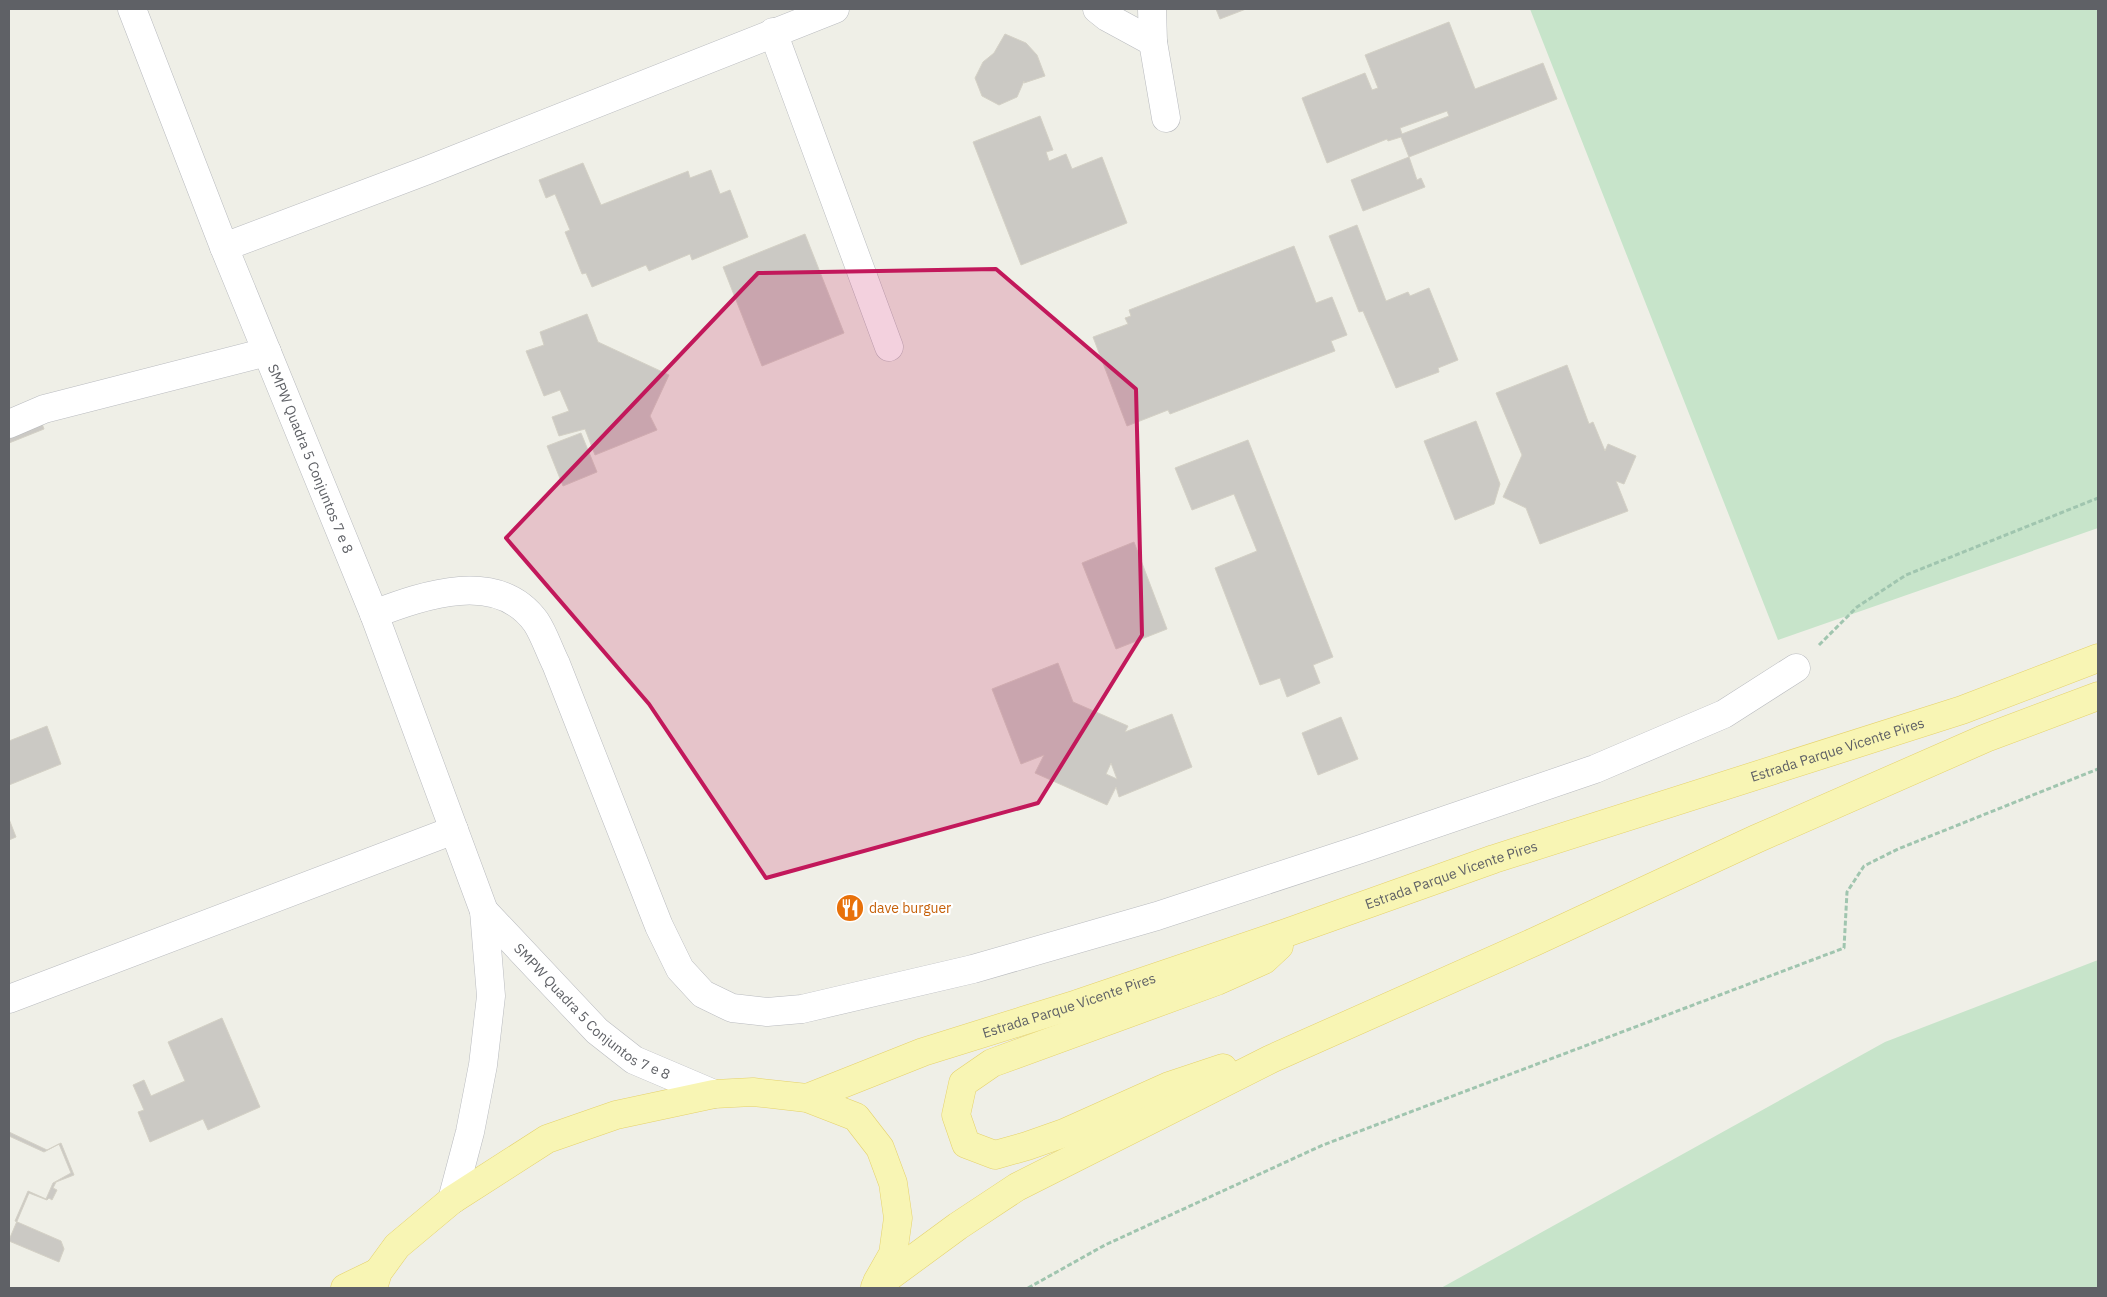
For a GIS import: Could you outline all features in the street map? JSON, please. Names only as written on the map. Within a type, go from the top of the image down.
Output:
[{"type":"main road","name":"Estrada Parque Vicente Pires","points":[[807,1098],[923,1052],[1077,1004],[1286,934],[1494,858],[1962,710],[2098,658]]},
{"type":"main road","points":[[874,1288],[958,1226],[1017,1187],[1271,1059],[1977,742],[2098,696]]},
{"type":"main road","points":[[1271,1059],[1220,1068],[1169,1086],[1064,1133],[995,1155],[966,1144],[956,1115],[963,1083],[992,1063],[1218,980],[1264,960],[1277,949],[1286,934]]},
{"type":"main road","points":[[346,1288],[375,1280],[397,1246],[452,1200],[547,1139],[616,1115],[714,1094],[753,1092],[807,1098],[856,1117],[880,1148],[893,1183],[898,1218],[892,1254],[874,1288]]},
{"type":"street","name":"SMPW Quadra 5 Conjuntos 7 e 8","points":[[132,9],[224,247],[374,614],[484,911],[490,996],[483,1065],[470,1132],[452,1200]]},
{"type":"street","points":[[224,247],[428,170],[835,9]]},
{"type":"street","points":[[1097,9],[1107,17],[1153,42]]},
{"type":"street","points":[[1152,9],[1153,42],[1166,118]]},
{"type":"street","points":[[773,32],[889,347]]},
{"type":"street","points":[[9,424],[44,409],[267,352]]},
{"type":"street","points":[[374,614],[411,600],[471,590],[498,594],[516,602],[536,623],[556,664],[659,926],[680,969],[703,994],[732,1008],[767,1012],[802,1009],[973,969],[1157,916],[1342,855],[1595,770],[1724,714],[1796,668]]},
{"type":"street","points":[[9,1000],[454,830]]},
{"type":"street","name":"SMPW Quadra 5 Conjuntos 7 e 8","points":[[484,911],[597,1031],[634,1060],[714,1094]]},
{"type":"path","points":[[1796,668],[1857,607],[1906,575],[2098,498]]},
{"type":"path","points":[[1028,1288],[1106,1245],[1323,1145],[1844,948],[1847,892],[1864,866],[1898,849],[2098,769]]},
{"type":"highlighted area","points":[[996,269],[1136,389],[1142,635],[1038,803],[766,878],[649,704],[506,538],[758,273]]},
{"type":"green space","points":[[1530,9],[2098,9],[2098,528],[1778,640]]},
{"type":"green space","points":[[2098,960],[2098,1288],[1441,1288],[1885,1042]]},
{"type":"building","points":[[1216,9],[1246,9],[1220,19]]},
{"type":"building","points":[[1449,22],[1475,89],[1543,63],[1557,99],[1409,157],[1401,137],[1388,141],[1387,139],[1327,163],[1302,98],[1365,73],[1372,90],[1378,88],[1365,55]],"holes":[[[1447,111],[1449,116],[1402,134],[1400,128]]]},
{"type":"building","points":[[1005,34],[1026,43],[1037,55],[1045,76],[1024,83],[1024,81],[1017,97],[999,105],[982,96],[975,78],[983,62],[994,53]]},
{"type":"building","points":[[1040,116],[1053,150],[1046,152],[1049,161],[1066,154],[1072,169],[1102,157],[1127,223],[1021,265],[973,142]]},
{"type":"building","points":[[1409,157],[1417,180],[1421,178],[1425,187],[1363,211],[1351,180]]},
{"type":"building","points":[[583,163],[601,205],[688,171],[690,178],[711,170],[720,194],[730,190],[748,237],[692,260],[690,254],[649,271],[646,265],[592,287],[586,273],[582,274],[565,232],[570,230],[555,194],[546,198],[539,180]]},
{"type":"building","points":[[1357,225],[1386,301],[1408,292],[1410,296],[1429,288],[1458,360],[1438,368],[1439,372],[1396,388],[1363,311],[1359,312],[1329,236]]},
{"type":"building","points":[[805,234],[844,333],[762,366],[723,267]]},
{"type":"building","points":[[1294,246],[1316,303],[1332,297],[1347,335],[1331,341],[1335,351],[1170,414],[1168,410],[1127,426],[1093,337],[1128,324],[1125,318],[1131,316],[1129,310]]},
{"type":"building","points":[[587,314],[598,342],[669,375],[650,416],[657,430],[595,455],[585,429],[559,436],[552,417],[569,411],[560,390],[544,396],[526,351],[544,345],[540,332]]},
{"type":"building","points":[[1567,365],[1589,424],[1593,422],[1605,451],[1608,444],[1636,456],[1624,484],[1616,481],[1628,511],[1540,544],[1526,508],[1503,497],[1522,455],[1496,393]]},
{"type":"building","points":[[33,400],[44,429],[9,443],[9,410]]},
{"type":"building","points":[[1476,421],[1500,484],[1494,504],[1455,520],[1424,441]]},
{"type":"building","points":[[581,433],[597,472],[563,486],[547,446]]},
{"type":"building","points":[[1248,440],[1333,657],[1313,665],[1320,683],[1287,697],[1280,678],[1260,685],[1215,568],[1257,551],[1234,494],[1192,510],[1175,468]]},
{"type":"building","points":[[1134,542],[1167,629],[1116,649],[1082,563]]},
{"type":"building","points":[[1058,663],[1073,702],[1128,726],[1125,732],[1172,714],[1192,767],[1119,797],[1116,787],[1107,805],[1035,773],[1044,755],[1021,764],[992,689]],"holes":[[[1111,763],[1117,779],[1106,774]]]},
{"type":"building","points":[[1341,717],[1358,759],[1318,775],[1302,733]]},
{"type":"building","points":[[47,726],[61,764],[9,785],[9,741]]},
{"type":"building","points":[[9,819],[16,837],[9,840]]},
{"type":"building","points":[[222,1018],[260,1107],[208,1130],[203,1119],[150,1142],[138,1112],[144,1110],[133,1085],[144,1080],[151,1096],[185,1081],[168,1042]]},
{"type":"building","points":[[9,1132],[47,1150],[61,1143],[74,1175],[56,1182],[53,1188],[57,1190],[52,1200],[29,1193],[9,1240]]},
{"type":"building","points":[[9,1136],[44,1152],[59,1144],[71,1173],[53,1183],[46,1199],[28,1191],[15,1221],[61,1241],[64,1249],[59,1262],[9,1241]]},
{"type":"place","name":"dave burguer","points":[[850,908]]}]
